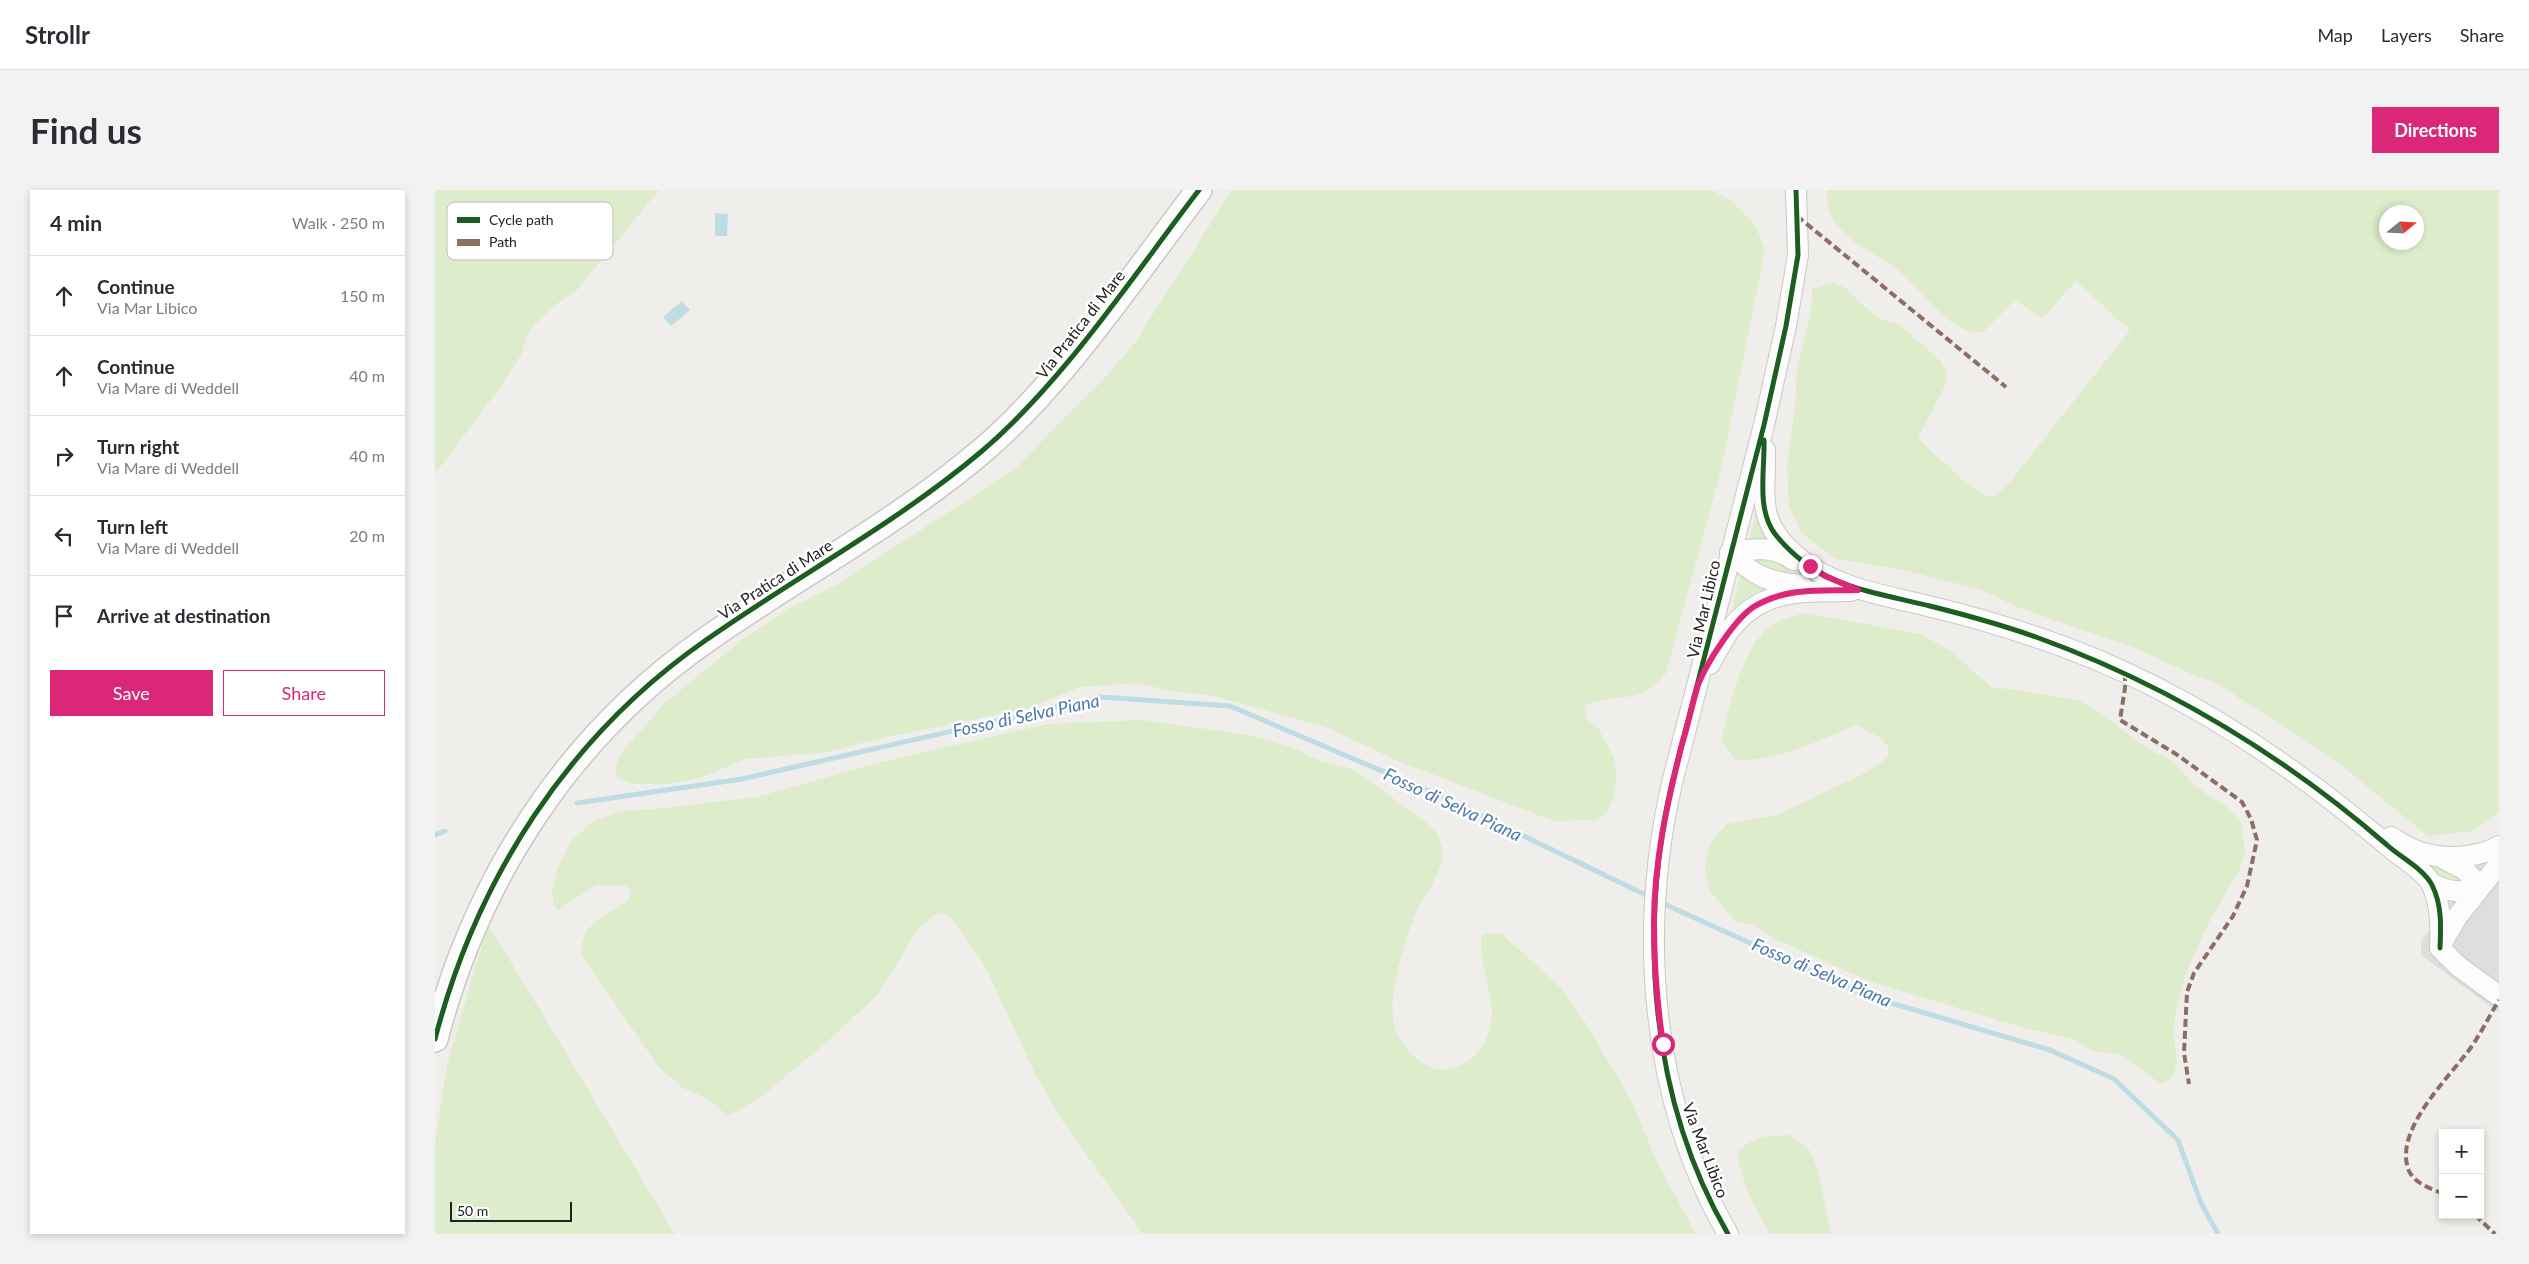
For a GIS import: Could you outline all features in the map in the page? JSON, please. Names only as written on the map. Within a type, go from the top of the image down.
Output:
[{"type":"street","name":"Via Pratica di Mare","points":[[435,1039],[466,942],[496,876],[543,803],[596,738],[637,696],[704,641],[894,517],[953,475],[1003,433],[1070,359],[1199,190]]},
{"type":"street","name":"Via Mar Libico","points":[[1729,1234],[1697,1169],[1673,1097],[1659,1018],[1654,922],[1657,872],[1667,804],[1699,684],[1787,326],[1795,274],[1798,237],[1797,190]]},
{"type":"street","points":[[1764,425],[1763,495],[1769,524],[1786,546],[1810,566],[1825,576],[1858,590]]},
{"type":"street","points":[[1730,552],[1774,549],[1784,553],[1802,567],[1858,590]]},
{"type":"street","points":[[1730,552],[1746,568],[1761,578],[1779,583],[1858,590],[1917,603],[2034,636],[2111,666],[2185,703],[2240,735],[2361,821],[2431,883],[2445,890],[2461,893],[2480,887]]},
{"type":"street","points":[[1699,684],[1729,631],[1756,606],[1783,594],[1797,591],[1858,590]]},
{"type":"street","points":[[2361,821],[2412,849],[2437,856],[2465,870],[2480,887]]},
{"type":"street","points":[[2437,856],[2465,856],[2499,846]]},
{"type":"street","points":[[2440,948],[2452,924],[2499,864]]},
{"type":"street","points":[[2431,883],[2441,911],[2440,948],[2458,966],[2499,996]]},
{"type":"shaded area","points":[[2499,837],[2499,1013],[2421,955],[2421,941]]},
{"type":"green space","points":[[435,190],[659,190],[613,246],[613,202],[447,202],[447,260],[602,260],[577,290],[555,305],[537,322],[527,335],[522,353],[499,389],[435,474]]},
{"type":"green space","points":[[1232,190],[1711,190],[1731,201],[1756,226],[1765,250],[1721,470],[1666,673],[1648,690],[1639,694],[1585,705],[1587,719],[1598,728],[1613,756],[1617,776],[1613,798],[1608,811],[1596,820],[1553,821],[1396,760],[1326,727],[1210,695],[1170,691],[1139,683],[1080,687],[1029,708],[873,740],[829,752],[745,759],[700,778],[668,784],[633,784],[617,778],[615,767],[621,753],[666,702],[744,638],[792,607],[838,584],[1016,468],[1102,381],[1134,344]]},
{"type":"green space","points":[[1827,190],[2499,190],[2499,808],[2497,813],[2473,831],[2428,836],[2332,758],[2216,683],[2195,676],[2133,647],[2022,609],[1981,590],[1908,571],[1836,559],[1801,533],[1789,506],[1787,464],[1795,409],[1797,367],[1811,312],[1812,289],[1833,283],[1846,288],[1870,311],[1883,320],[1899,324],[1939,360],[1947,372],[1946,384],[1918,438],[1964,482],[1987,497],[1995,496],[2009,483],[2130,330],[2076,281],[2042,319],[2015,300],[1983,332],[1959,327],[1937,310],[1899,271],[1847,236],[1831,216]]},
{"type":"green space","points":[[1756,514],[1759,514],[1770,541],[1748,542]]},
{"type":"green space","points":[[1747,557],[1771,559],[1788,565],[1801,574],[1805,581],[1780,576]]},
{"type":"green space","points":[[1741,572],[1774,587],[1730,617]]},
{"type":"green space","points":[[1805,613],[1920,634],[1951,651],[1992,688],[2014,689],[2080,701],[2150,750],[2173,761],[2195,786],[2228,808],[2241,822],[2245,855],[2238,873],[2211,918],[2186,972],[2176,1010],[2173,1034],[2177,1061],[2174,1073],[2170,1079],[2161,1084],[2120,1054],[2093,1051],[2073,1039],[2024,1028],[1869,981],[1775,939],[1752,924],[1736,922],[1710,891],[1705,868],[1708,850],[1715,836],[1727,824],[1777,815],[1865,773],[1888,757],[1889,748],[1882,739],[1857,725],[1783,754],[1752,760],[1736,760],[1722,742],[1732,696],[1753,646],[1772,625],[1784,619]]},
{"type":"green space","points":[[1142,720],[1249,735],[1294,748],[1322,762],[1355,770],[1429,825],[1440,840],[1442,858],[1435,878],[1416,913],[1398,968],[1392,1013],[1396,1031],[1404,1045],[1422,1063],[1441,1070],[1456,1067],[1474,1056],[1485,1041],[1491,1025],[1492,1011],[1483,966],[1482,934],[1501,933],[1561,988],[1585,1022],[1632,1101],[1656,1160],[1696,1234],[1143,1234],[1061,1119],[1036,1076],[984,964],[950,917],[938,912],[917,930],[878,994],[836,1034],[760,1098],[728,1116],[706,1098],[681,1087],[658,1066],[581,954],[582,943],[591,926],[629,899],[631,892],[626,886],[596,885],[558,910],[554,905],[552,892],[558,868],[570,842],[593,822],[620,811],[656,809],[757,797],[881,762],[1048,724]]},
{"type":"green space","points":[[2422,863],[2446,866],[2468,884],[2449,886]]},
{"type":"green space","points":[[488,924],[675,1234],[435,1234],[435,1144],[447,1065]]},
{"type":"green space","points":[[1790,1135],[1811,1152],[1818,1171],[1831,1234],[1770,1234],[1749,1195],[1737,1152],[1749,1143],[1761,1138]]},
{"type":"water","points":[[715,213],[728,214],[727,236],[715,236]]},
{"type":"water","points":[[682,301],[690,310],[671,326],[663,317]]},
{"type":"waterway","name":"Fosso di Selva Piana","points":[[577,803],[742,779],[1101,697],[1230,706],[1445,798],[1650,897]]},
{"type":"waterway","name":"Fosso di Selva Piana","points":[[435,835],[445,831]]},
{"type":"waterway","name":"Fosso di Selva Piana","points":[[1660,902],[1864,995],[2050,1050],[2114,1079],[2178,1140],[2201,1203],[2218,1234]]},
{"type":"marked path","points":[[1797,216],[2006,387]]},
{"type":"marked path","points":[[2125,673],[2125,688],[2120,720],[2176,754],[2242,802],[2251,819],[2257,840],[2247,886],[2233,916],[2194,973],[2187,992],[2184,1053],[2189,1084]]},
{"type":"marked path","points":[[2439,1192],[2415,1179],[2409,1171],[2406,1155],[2409,1138],[2426,1104],[2472,1046],[2499,1000]]},
{"type":"marked path","points":[[2479,1219],[2495,1234]]},
{"type":"cycle path","points":[[435,1039],[453,980],[476,922],[503,867],[535,815],[571,766],[611,720],[656,678],[706,640],[881,526],[916,502],[982,451],[1012,423],[1069,360],[1097,326],[1199,190]]},
{"type":"cycle path","points":[[1728,1234],[1702,1182],[1682,1128],[1667,1072],[1658,1014],[1654,956],[1655,897],[1661,840],[1672,783],[1764,425],[1786,326],[1798,255],[1796,190]]},
{"type":"cycle path","points":[[1764,440],[1763,501],[1765,513],[1775,534],[1791,552],[1809,566],[1827,576],[1866,591],[1930,606],[2036,637],[2131,677],[2221,725],[2307,781],[2428,879],[2438,900],[2441,924],[2440,948]]},
{"type":"route","points":[[1663,1044],[1655,972],[1654,922],[1657,872],[1663,825],[1672,784],[1699,684],[1729,631],[1749,610],[1783,594],[1797,591],[1858,590],[1825,576],[1810,566]]}]
